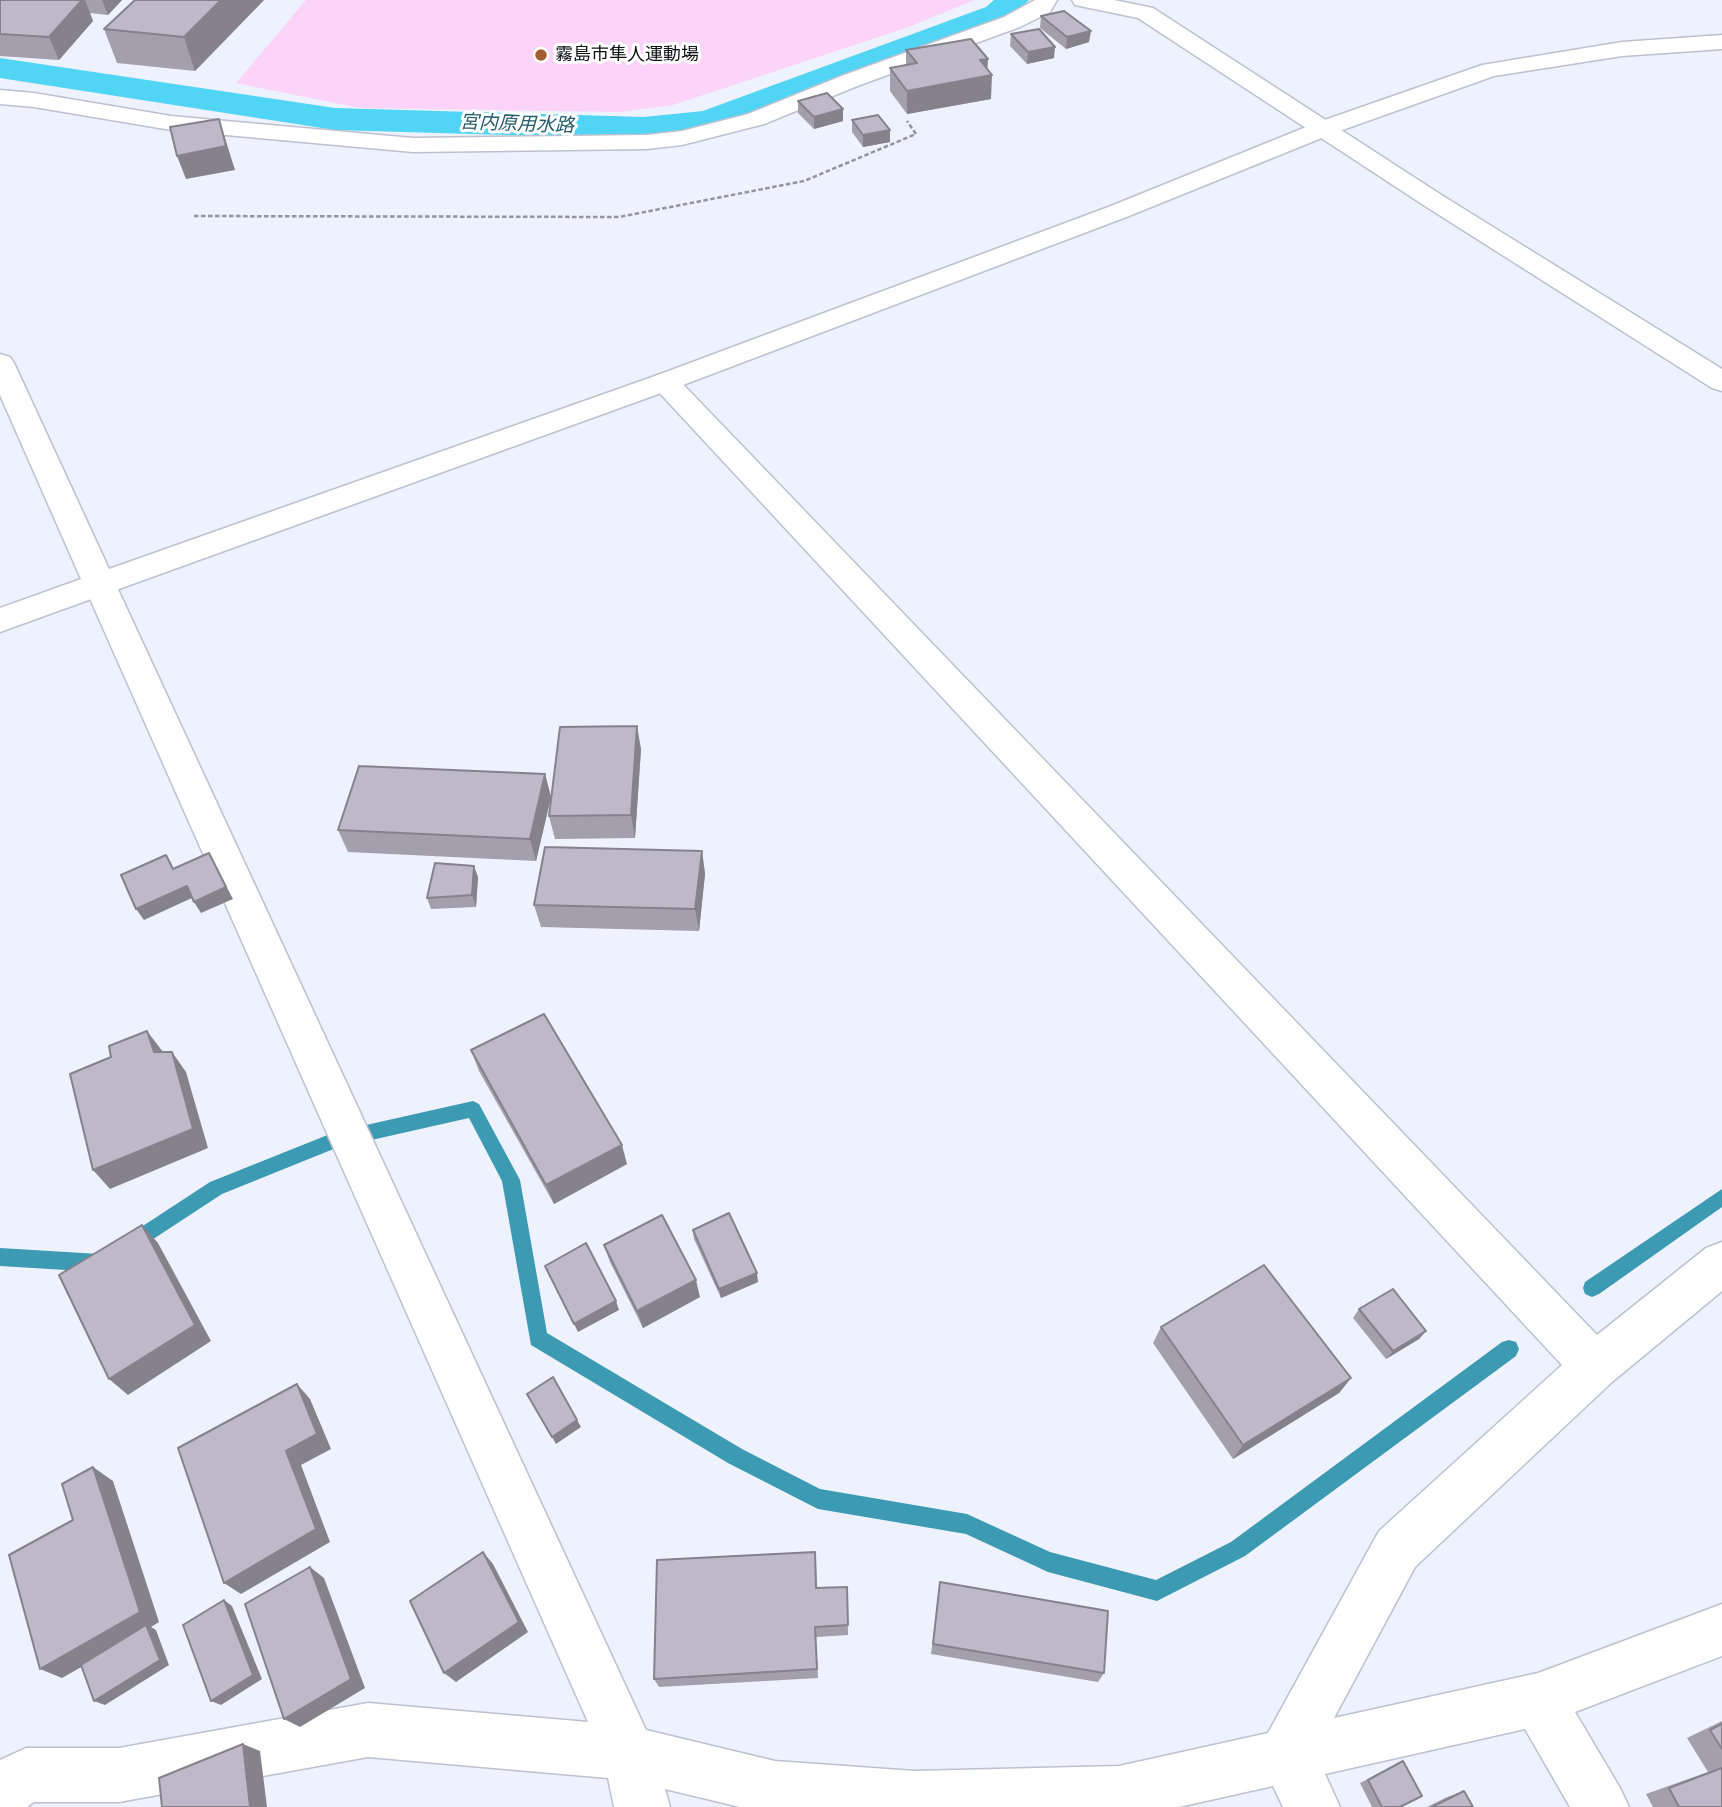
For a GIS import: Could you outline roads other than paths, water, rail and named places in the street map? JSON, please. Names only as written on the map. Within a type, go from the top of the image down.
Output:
[{"type":"street","points":[[0,97],[34,100],[171,123],[413,145],[647,142],[682,138],[756,119],[852,80],[1012,22],[1042,7],[1046,0]]},
{"type":"street","points":[[1083,0],[1145,13],[1434,201],[1722,382]]},
{"type":"street","points":[[0,620],[665,382],[1120,211],[1325,128],[1490,70],[1622,49],[1722,42]]},
{"type":"street","points":[[0,363],[629,1753],[642,1807]]},
{"type":"street","points":[[665,382],[1595,1366]]},
{"type":"street","points":[[1286,1754],[1397,1549],[1595,1366],[1722,1263]]},
{"type":"street","points":[[0,1793],[26,1775],[121,1791],[368,1730],[629,1753],[775,1788],[915,1799],[1119,1793],[1538,1699],[1722,1630]]},
{"type":"street","points":[[1538,1699],[1601,1807]]},
{"type":"street","points":[[1286,1754],[1312,1807]]},
{"type":"waterway","name":"宮内原用水路","points":[[0,68],[335,119],[644,128],[709,121],[998,14],[1013,0]]},
{"type":"waterway","points":[[132,1243],[216,1188],[335,1140],[473,1109],[511,1180],[538,1338],[735,1456],[818,1499],[967,1524],[1048,1562],[1157,1591],[1238,1549],[1509,1349]]},
{"type":"waterway","points":[[1592,1288],[1722,1197]]},
{"type":"waterway","points":[[0,1257],[99,1263]]},
{"type":"place","name":"霧島市隼人運動場","points":[[541,55]]}]
